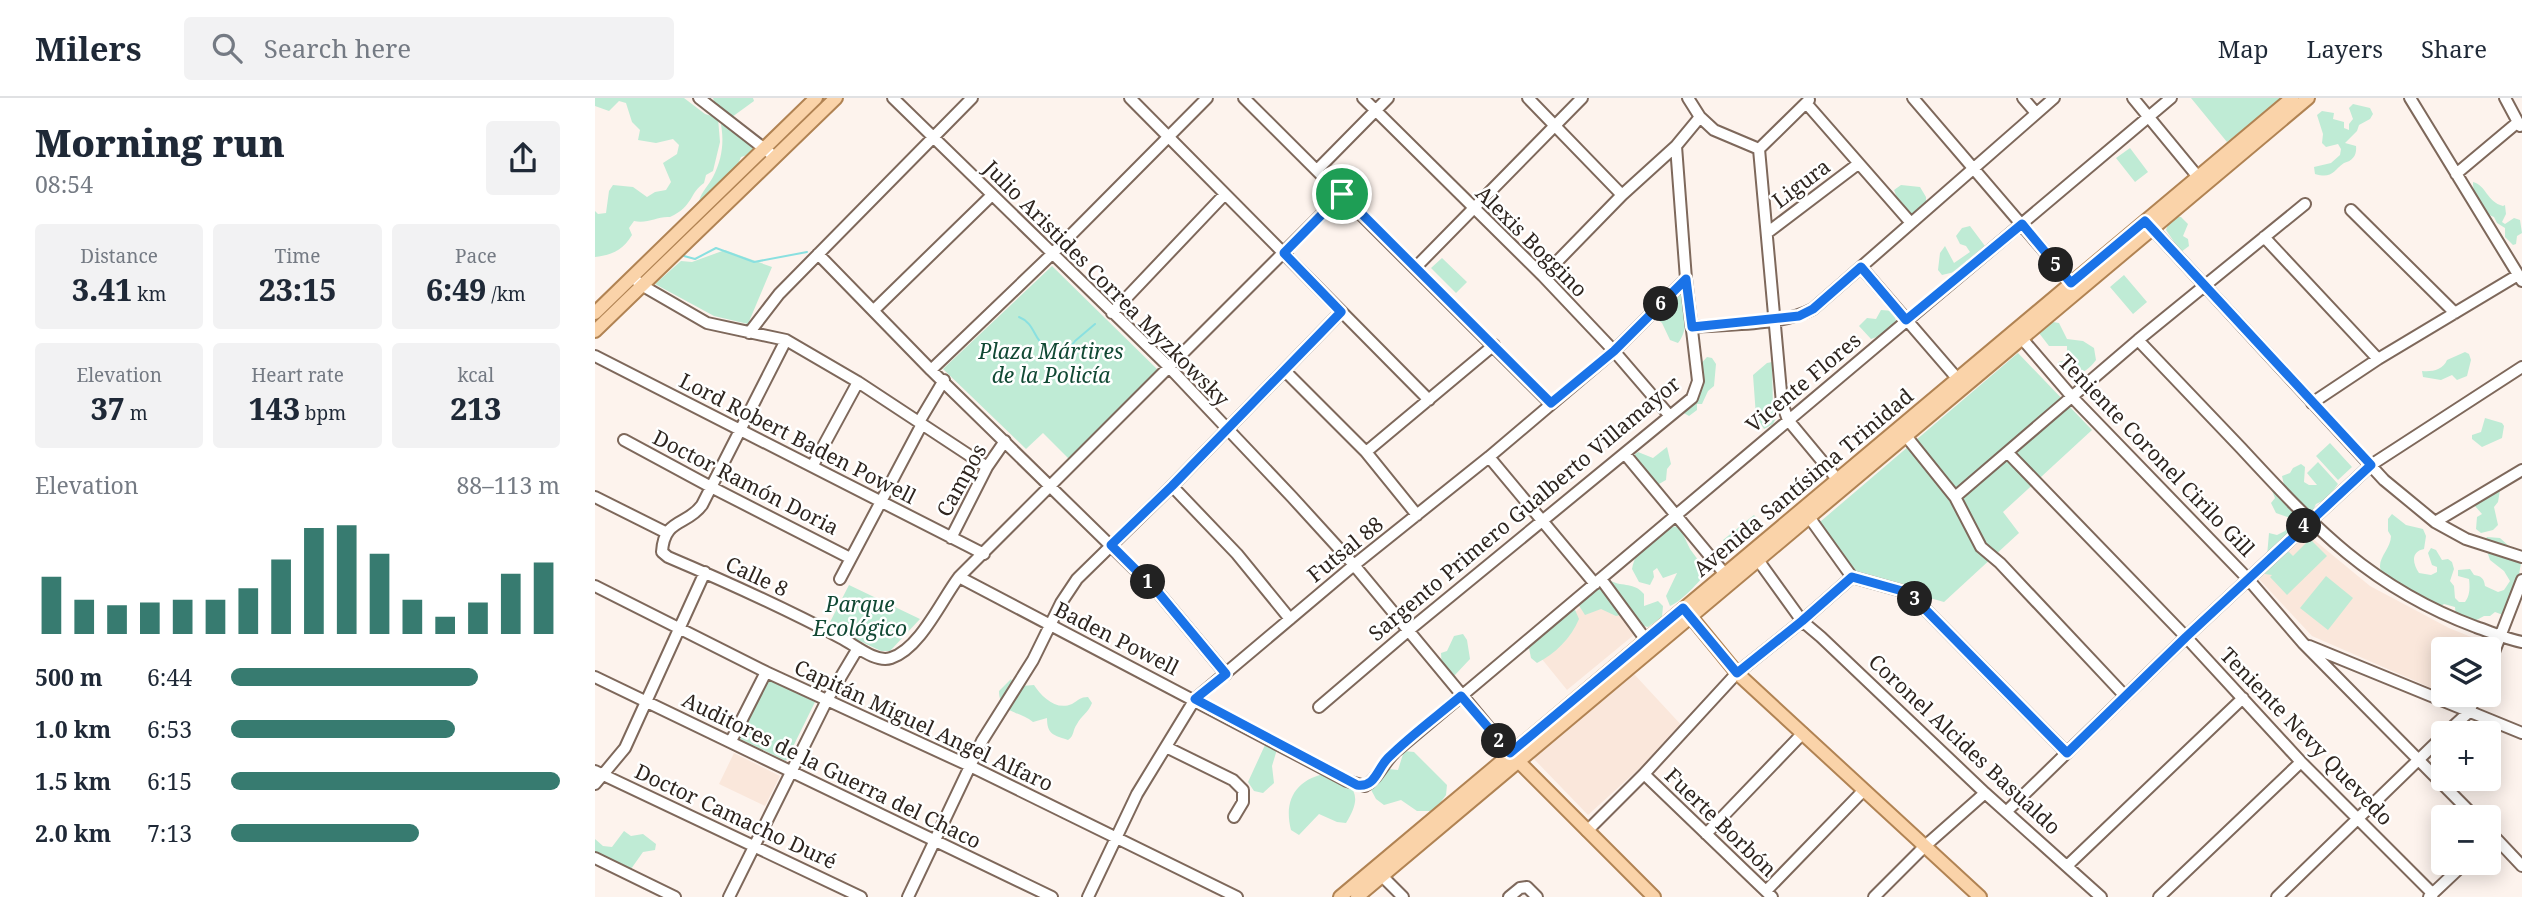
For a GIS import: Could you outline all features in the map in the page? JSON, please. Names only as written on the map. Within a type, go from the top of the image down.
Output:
[{"type":"main road","points":[[595,313],[816,98]]},
{"type":"main road","points":[[595,331],[836,98]]},
{"type":"main road","name":"Avenida Santísima Trinidad","points":[[1513,757],[1687,612],[1724,573],[1840,483],[2149,225],[2292,98]]},
{"type":"main road","name":"Avenida Santísima Trinidad","points":[[2201,181],[2308,98]]},
{"type":"main road","name":"Avenida Santísima Trinidad","points":[[1340,897],[1378,872],[1646,640],[1758,560],[1809,517],[1840,483],[1906,436],[1960,383]]},
{"type":"main road","points":[[1687,612],[1737,673],[1980,897]]},
{"type":"main road","name":"Julio Aristides Correa Myzkowsky","points":[[1513,757],[1647,895]]},
{"type":"main road","name":"Avenida Santísima Trinidad","points":[[1357,897],[1378,872]]},
{"type":"street","points":[[699,98],[775,157]]},
{"type":"street","name":"Julio Aristides Correa Myzkowsky","points":[[893,98],[1168,366],[1354,565],[1513,757]]},
{"type":"street","points":[[749,333],[779,294],[972,98]]},
{"type":"street","points":[[1130,98],[1429,400]]},
{"type":"street","points":[[932,370],[1207,98]]},
{"type":"street","points":[[1244,98],[1551,403]]},
{"type":"street","name":"Alexis Boggino","points":[[1363,98],[1472,209],[1543,276],[1614,351],[1669,415]]},
{"type":"street","points":[[1318,169],[1388,98]]},
{"type":"street","points":[[1528,98],[1622,195]]},
{"type":"street","points":[[1416,267],[1582,98]]},
{"type":"street","points":[[1688,98],[1700,117],[1714,130],[1759,149]]},
{"type":"street","points":[[1913,98],[2075,287]]},
{"type":"street","points":[[2023,98],[2036,113]]},
{"type":"street","points":[[1692,327],[1774,320],[1799,316],[1813,309],[2054,98]]},
{"type":"street","points":[[2133,98],[2201,181]]},
{"type":"street","name":"Vicente Flores","points":[[1461,696],[2171,98]]},
{"type":"street","points":[[2312,402],[2455,313],[2520,278],[2410,98]]},
{"type":"street","points":[[2456,174],[2520,125],[2505,98]]},
{"type":"street","points":[[1759,149],[1808,100],[1858,164],[1911,223]]},
{"type":"street","points":[[1543,276],[1622,195],[1676,146],[1700,117]]},
{"type":"street","name":"Sargento Primero Gualberto Villamayor","points":[[1319,708],[1408,631],[1692,398],[1698,381],[1686,279],[1676,146]]},
{"type":"street","points":[[1759,149],[1782,403],[1788,420],[1840,483]]},
{"type":"street","name":"Ligura","points":[[1767,233],[1858,164]]},
{"type":"street","points":[[1112,313],[1225,194]]},
{"type":"street","points":[[959,577],[1342,194]]},
{"type":"street","points":[[874,310],[992,195]]},
{"type":"street","points":[[1955,497],[2138,340],[2305,204]]},
{"type":"street","points":[[2351,210],[2455,313]]},
{"type":"street","points":[[2149,225],[2204,288],[2384,480],[2435,522],[2466,539],[2522,557]]},
{"type":"street","points":[[2264,237],[2378,359]]},
{"type":"street","points":[[818,254],[1050,488],[1157,591],[1226,674]]},
{"type":"street","points":[[1861,267],[1960,383]]},
{"type":"street","points":[[633,276],[643,286],[707,323],[786,341],[858,382],[987,467]]},
{"type":"street","name":"Futsal 88","points":[[1088,897],[1137,794],[1195,699],[1614,351],[1686,279]]},
{"type":"street","points":[[908,897],[982,741],[1033,660],[1073,585],[1341,312]]},
{"type":"street","name":"Teniente Coronel Cirilo Gill","points":[[2018,334],[2073,398],[2248,579],[2303,643],[2463,805]]},
{"type":"street","points":[[2138,340],[2309,521],[2354,560],[2386,584],[2420,604],[2522,642]]},
{"type":"street","points":[[595,497],[667,533],[673,524],[691,517],[702,505],[786,341]]},
{"type":"street","points":[[1366,452],[1494,345]]},
{"type":"street","name":"Lord Robert Baden Powell","points":[[595,356],[984,554]]},
{"type":"street","points":[[2007,811],[2186,637],[2371,465],[2522,368]]},
{"type":"street","points":[[1285,371],[1366,452],[1417,515]]},
{"type":"street","points":[[839,579],[944,380]]},
{"type":"street","points":[[813,466],[858,382]]},
{"type":"street","points":[[1906,436],[1955,497],[1981,547],[2000,562],[2125,695]]},
{"type":"street","name":"Doctor Ramón Doria","points":[[624,440],[850,558]]},
{"type":"street","name":"Campos","points":[[951,538],[987,467],[1005,441]]},
{"type":"street","name":"Teniente Nevy Quevedo","points":[[2008,453],[2431,895]]},
{"type":"street","points":[[1625,454],[1724,573]]},
{"type":"street","points":[[1489,457],[1542,523],[1598,581],[1646,640]]},
{"type":"street","points":[[2435,522],[2522,470]]},
{"type":"street","points":[[1172,486],[1237,554],[1290,619]]},
{"type":"street","points":[[1809,517],[1852,577],[1906,592],[1915,599],[2067,753]]},
{"type":"street","name":"Calle 8","points":[[667,533],[662,552],[668,557],[805,619],[881,658],[896,656],[930,623],[959,577]]},
{"type":"street","name":"Coronel Alcides Basualdo","points":[[1758,560],[1802,621],[1985,793],[2101,897]]},
{"type":"street","points":[[595,785],[599,772],[617,760],[625,748],[705,572]]},
{"type":"street","name":"Baden Powell","points":[[959,577],[1347,781],[1365,786],[1371,783],[1385,761],[1461,696]]},
{"type":"street","points":[[1587,831],[1737,673],[1852,577]]},
{"type":"street","points":[[2501,636],[2522,580]]},
{"type":"street","name":"Capitán Miguel Angel Alfaro","points":[[595,586],[766,672],[970,766],[1237,897]]},
{"type":"street","points":[[2303,643],[2522,733]]},
{"type":"street","points":[[729,897],[827,699],[858,648]]},
{"type":"street","points":[[731,741],[766,672]]},
{"type":"street","name":"Auditores de la Guerra del Chaco","points":[[595,677],[1052,897]]},
{"type":"street","points":[[2067,865],[2243,698]]},
{"type":"street","points":[[2460,721],[2471,707]]},
{"type":"street","points":[[1706,834],[1803,733]]},
{"type":"street","points":[[1166,747],[1233,779],[1243,790],[1243,802],[1234,817]]},
{"type":"street","points":[[2277,897],[2431,748]]},
{"type":"street","points":[[2159,897],[2301,762]]},
{"type":"street","name":"Doctor Camacho Duré","points":[[599,772],[861,897]]},
{"type":"street","name":"Fuerte Borbón","points":[[1644,774],[1769,894]]},
{"type":"street","points":[[1769,894],[1863,791]]},
{"type":"street","points":[[1874,897],[1925,846],[1985,793]]},
{"type":"street","points":[[2501,846],[2522,866]]},
{"type":"street","points":[[595,858],[673,897]]},
{"type":"street","points":[[1378,872],[1403,897]]},
{"type":"street","points":[[2431,895],[2452,875]]},
{"type":"street","points":[[1509,897],[1520,888],[1527,887],[1537,897]]},
{"type":"shaded area","points":[[2307,534],[2370,586],[2471,637],[2431,637],[2431,688],[2312,636],[2259,579]]},
{"type":"shaded area","points":[[1601,590],[1635,634],[1567,690],[1533,648]]},
{"type":"shaded area","points":[[1634,674],[1684,728],[1588,815],[1533,758]]},
{"type":"shaded area","points":[[734,753],[780,776],[765,806],[719,784]]},
{"type":"green space","points":[[595,98],[684,98],[705,114],[718,118],[720,142],[713,171],[706,175],[704,183],[678,213],[644,222],[634,221],[629,228],[632,235],[621,248],[595,257],[595,211],[598,214],[606,213],[609,191],[613,185],[633,187],[647,197],[666,190],[671,182],[663,163],[677,154],[679,145],[673,139],[656,143],[638,140],[640,130],[632,122],[626,103],[619,101],[609,111],[595,106]]},
{"type":"green space","points":[[713,98],[753,98],[754,101],[732,117],[761,142],[754,153],[741,157],[734,173],[703,203],[699,201],[713,177],[722,147],[722,127]]},
{"type":"green space","points":[[2191,98],[2285,98],[2266,117],[2260,116],[2227,142]]},
{"type":"green space","points":[[2353,104],[2370,108],[2373,114],[2359,125],[2357,131],[2345,143],[2356,146],[2355,155],[2329,175],[2315,174],[2314,167],[2331,163],[2340,155],[2341,149],[2338,144],[2326,147],[2322,143],[2323,134],[2317,115],[2322,111],[2334,113],[2333,119],[2344,122],[2344,128],[2349,130],[2353,119],[2349,108]]},
{"type":"green space","points":[[2130,148],[2148,172],[2135,182],[2116,158]]},
{"type":"green space","points":[[2473,182],[2481,186],[2493,201],[2505,205],[2506,214],[2502,222],[2505,224],[2514,218],[2520,220],[2522,233],[2517,236],[2516,244],[2513,245],[2505,237],[2505,228],[2482,207],[2476,198]]},
{"type":"green space","points":[[1901,185],[1920,187],[1926,197],[1926,205],[1912,220],[1899,203],[1894,190]]},
{"type":"green space","points":[[2175,216],[2181,217],[2188,224],[2183,236],[2188,239],[2189,246],[2181,252],[2166,230]]},
{"type":"green space","points":[[1970,226],[1985,246],[1963,270],[1942,275],[1938,270],[1940,253],[1945,246],[1954,263],[1970,252],[1966,246],[1960,244],[1956,236],[1962,228]]},
{"type":"green space","points":[[725,250],[772,267],[748,324],[714,316],[655,284],[681,261],[692,262]]},
{"type":"green space","points":[[1442,258],[1467,282],[1456,293],[1431,268]]},
{"type":"green space","name":"Plaza Mártires de la Policía","points":[[1052,266],[1158,370],[1071,461],[1043,433],[1026,449],[943,369]]},
{"type":"green space","points":[[2124,275],[2147,302],[2133,314],[2110,287]]},
{"type":"green space","points":[[1675,293],[1681,294],[1686,312],[1684,332],[1678,343],[1670,340],[1658,320],[1659,310]]},
{"type":"green space","points":[[1881,310],[1894,311],[1896,321],[1886,334],[1871,339],[1859,326],[1867,318],[1876,319]]},
{"type":"green space","points":[[2053,322],[2059,323],[2067,339],[2083,341],[2094,348],[2096,360],[2082,373],[2066,373],[2058,362],[2067,360],[2067,346],[2049,346],[2039,333]]},
{"type":"green space","points":[[2465,352],[2471,360],[2467,376],[2457,380],[2452,375],[2441,380],[2423,377],[2422,371],[2437,370],[2447,360]]},
{"type":"green space","points":[[2018,353],[2092,430],[2003,512],[2019,533],[1944,602],[1884,585],[1845,566],[1814,527]]},
{"type":"green space","points":[[1707,357],[1712,358],[1716,364],[1714,386],[1708,391],[1702,404],[1697,404],[1697,410],[1689,416],[1682,412],[1698,367]]},
{"type":"green space","points":[[1772,362],[1773,410],[1776,418],[1773,424],[1764,429],[1756,416],[1753,375]]},
{"type":"green space","points":[[2485,418],[2504,426],[2502,438],[2482,447],[2472,439],[2472,435],[2481,432]]},
{"type":"green space","points":[[2330,443],[2352,467],[2338,480],[2316,456]]},
{"type":"green space","points":[[1667,447],[1671,464],[1667,469],[1666,480],[1659,484],[1649,484],[1633,462],[1634,455],[1638,452],[1653,458]]},
{"type":"green space","points":[[2318,462],[2338,484],[2327,499],[2316,504],[2310,516],[2267,556],[2269,533],[2277,535],[2285,531],[2291,521],[2290,518],[2276,513],[2271,503],[2275,498],[2271,488],[2282,490],[2282,476],[2301,464],[2305,467],[2304,482],[2317,485],[2307,473]]},
{"type":"green space","points":[[2494,487],[2500,490],[2498,502],[2494,507],[2498,525],[2493,530],[2481,533],[2476,529],[2477,517],[2482,514],[2469,504]]},
{"type":"green space","points":[[2392,514],[2406,525],[2423,529],[2426,536],[2424,549],[2416,553],[2414,559],[2419,573],[2431,575],[2437,572],[2437,567],[2432,565],[2428,553],[2431,548],[2436,550],[2442,560],[2448,559],[2452,562],[2454,569],[2450,581],[2454,586],[2455,598],[2459,602],[2467,600],[2469,579],[2458,576],[2458,570],[2470,569],[2474,575],[2482,578],[2485,586],[2498,592],[2504,590],[2510,581],[2504,571],[2490,560],[2484,542],[2487,537],[2500,538],[2522,558],[2519,574],[2522,577],[2521,599],[2511,618],[2495,612],[2473,622],[2456,620],[2455,607],[2444,604],[2433,611],[2386,578],[2380,566],[2391,540],[2388,519]]},
{"type":"green space","points":[[1754,515],[1764,527],[1733,553],[1723,540]]},
{"type":"green space","points":[[1679,526],[1690,549],[1707,572],[1695,586],[1670,606],[1666,596],[1677,573],[1663,578],[1657,568],[1653,571],[1654,577],[1650,585],[1639,582],[1632,569],[1638,553],[1649,540],[1663,530]]},
{"type":"green space","points":[[2310,539],[2327,556],[2287,595],[2270,577],[2272,575],[2265,574],[2265,568],[2283,553],[2289,552],[2293,556]]},
{"type":"green space","points":[[2326,576],[2353,598],[2328,630],[2300,608]]},
{"type":"green space","points":[[1611,581],[1640,590],[1644,594],[1644,606],[1658,601],[1663,606],[1662,617],[1648,627],[1639,625],[1629,613],[1616,616],[1601,609],[1585,615],[1578,604],[1593,586],[1605,587]]},
{"type":"green space","name":"Parque Ecológico","points":[[849,585],[920,619],[890,651],[881,651],[828,626]]},
{"type":"green space","points":[[1573,605],[1579,619],[1562,645],[1537,663],[1531,658],[1529,648],[1551,629],[1556,609]]},
{"type":"green space","points":[[1463,634],[1467,640],[1470,659],[1454,676],[1447,676],[1442,670],[1441,653],[1447,651],[1454,636]]},
{"type":"green space","points":[[767,679],[815,702],[786,761],[738,738]]},
{"type":"green space","points":[[1011,679],[1018,692],[1022,686],[1034,685],[1045,698],[1060,706],[1088,697],[1092,703],[1068,740],[1052,733],[1047,718],[1033,722],[1002,704],[999,691]]},
{"type":"green space","points":[[1265,745],[1278,746],[1272,766],[1274,783],[1263,793],[1254,791],[1248,782]]},
{"type":"green space","points":[[1404,751],[1414,752],[1447,785],[1446,795],[1434,811],[1417,811],[1401,800],[1384,805],[1376,799],[1369,786],[1380,768],[1398,770]]},
{"type":"green space","points":[[1329,773],[1345,782],[1354,792],[1351,814],[1346,823],[1319,814],[1299,835],[1291,830],[1291,800],[1295,792],[1308,780]]},
{"type":"green space","points":[[624,831],[631,836],[643,834],[656,844],[655,850],[643,852],[631,869],[622,869],[595,859],[595,839],[603,846],[612,847]]},
{"type":"waterway","points":[[684,256],[695,259],[716,248],[754,262],[807,252]]},
{"type":"waterway","points":[[1019,317],[1031,326],[1041,343],[1056,349],[1069,349],[1095,324]]},
{"type":"route","points":[[1342,194],[1551,403],[1614,351],[1686,279],[1692,327],[1799,316],[1813,309],[1861,267],[1906,320],[2022,224],[2071,283],[2145,221],[2204,288],[2371,465],[2186,637],[2067,753],[1915,599],[1906,592],[1852,577],[1737,673],[1683,608],[1510,753],[1461,696],[1385,761],[1371,783],[1365,786],[1357,785],[1195,699],[1226,674],[1157,591],[1111,545],[1341,312],[1284,253],[1342,194]]}]
